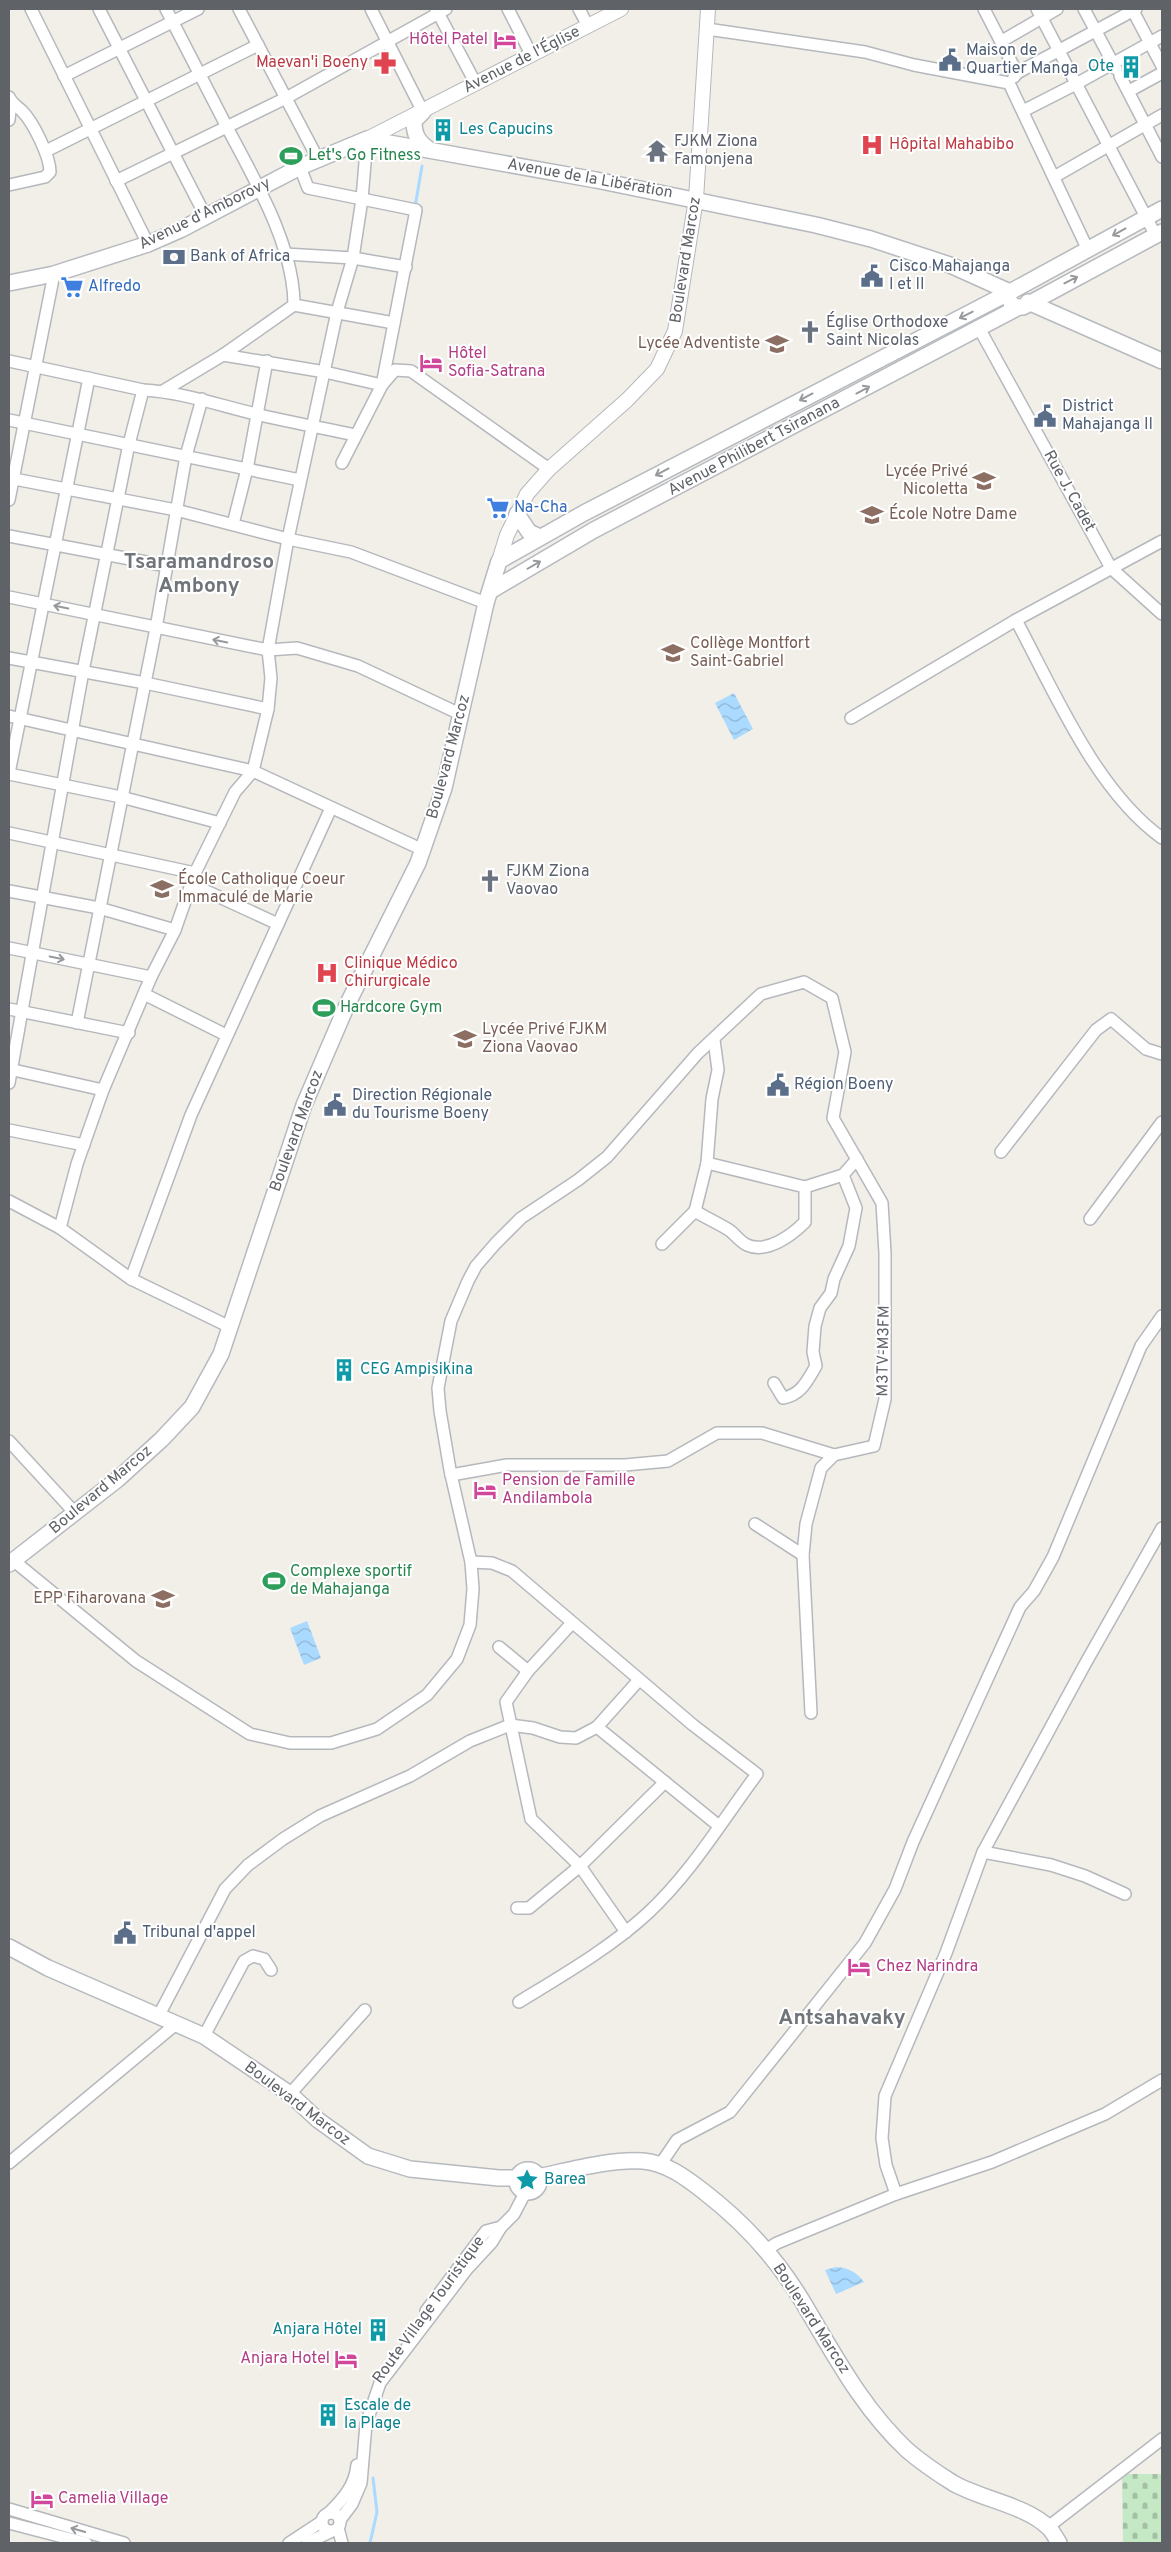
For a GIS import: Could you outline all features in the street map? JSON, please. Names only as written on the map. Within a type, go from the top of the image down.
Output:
[{"type":"main road","points":[[423,112],[414,120],[414,133],[421,144],[430,150]]},
{"type":"main road","name":"Avenue de la Libération","points":[[367,139],[696,199],[871,239],[950,265],[1014,290]]},
{"type":"main road","name":"Avenue d'Amborovy","points":[[9,283],[54,274],[148,244],[260,190],[300,167],[319,161],[367,139]]},
{"type":"main road","name":"Avenue Philibert Tsiranana","points":[[499,561],[584,513],[1014,290],[1162,209]]},
{"type":"main road","name":"Avenue Philibert Tsiranana","points":[[489,596],[594,530],[1159,234]]},
{"type":"main road","points":[[1014,290],[1009,301],[1162,361]]},
{"type":"main road","points":[[685,460],[694,478]]},
{"type":"main road","points":[[584,513],[594,530]]},
{"type":"main road","points":[[516,514],[529,532],[540,537]]},
{"type":"main road","name":"Boulevard Marcoz","points":[[11,1562],[118,1479],[179,1423],[192,1407],[208,1381],[221,1354],[304,1105],[347,1004],[423,850],[444,788],[460,714],[499,561]]},
{"type":"main road","name":"Boulevard Marcoz","points":[[9,1947],[48,1968],[204,2036],[290,2094],[318,2120],[368,2156],[410,2169],[490,2178],[518,2178]]},
{"type":"main road","name":"Boulevard Marcoz","points":[[538,2177],[643,2161],[680,2173],[728,2211],[766,2250],[801,2298],[817,2329],[866,2405],[899,2442],[922,2463],[954,2483],[1021,2511],[1048,2527],[1059,2543]]},
{"type":"main road","points":[[534,2171],[538,2177],[536,2188],[526,2191],[521,2188],[518,2178],[521,2172],[534,2171]]},
{"type":"street","points":[[31,9],[148,244]]},
{"type":"street","points":[[100,9],[206,217]]},
{"type":"street","points":[[166,9],[260,190],[285,254],[294,287],[294,305]]},
{"type":"street","points":[[64,76],[198,9]]},
{"type":"street","points":[[239,9],[319,161]]},
{"type":"street","points":[[370,9],[423,112]]},
{"type":"street","points":[[508,9],[531,54]]},
{"type":"street","points":[[579,9],[588,26]]},
{"type":"street","name":"Avenue de l'Église","points":[[367,139],[621,9]]},
{"type":"street","name":"Boulevard Marcoz","points":[[499,561],[516,514],[527,494],[549,470],[627,400],[657,369],[675,331],[696,199],[708,9]]},
{"type":"street","points":[[984,9],[1017,73]]},
{"type":"street","points":[[1002,41],[1039,13],[1057,9]]},
{"type":"street","points":[[1084,9],[1162,157]]},
{"type":"street","points":[[1009,83],[1017,73],[1133,9],[1162,66]]},
{"type":"street","points":[[116,181],[286,98],[440,10],[476,84]]},
{"type":"street","points":[[1039,13],[1146,218],[1159,234]]},
{"type":"street","points":[[707,29],[865,52],[914,65],[1009,83]]},
{"type":"street","points":[[1023,111],[1076,84],[1116,69],[1162,36]]},
{"type":"street","points":[[46,151],[146,99],[258,45]]},
{"type":"street","points":[[1129,92],[1162,73]]},
{"type":"street","points":[[1009,83],[1088,250]]},
{"type":"street","points":[[9,120],[10,100]]},
{"type":"street","points":[[9,185],[45,177],[50,172],[46,151],[24,112],[10,100]]},
{"type":"street","points":[[1054,177],[1162,115]]},
{"type":"street","points":[[60,1228],[84,1145],[104,1090],[151,977],[175,930],[193,879],[235,792],[253,771],[268,709],[271,678],[268,650],[288,539],[337,312],[353,258],[362,199],[367,139]]},
{"type":"street","points":[[300,167],[308,188],[416,210],[382,385]]},
{"type":"street","points":[[285,254],[353,258],[406,266]]},
{"type":"street","points":[[9,500],[11,478],[54,274]]},
{"type":"street","points":[[163,391],[223,356],[294,305],[394,323]]},
{"type":"street","name":"Rue J. Cadet","points":[[979,328],[1111,568],[1162,614]]},
{"type":"street","points":[[223,356],[267,361],[382,385]]},
{"type":"street","points":[[9,361],[36,365],[143,390],[163,391],[202,399],[257,414],[355,435]]},
{"type":"street","points":[[232,524],[247,469],[267,361]]},
{"type":"street","points":[[342,462],[382,385],[395,370],[412,371],[549,470]]},
{"type":"street","points":[[89,378],[31,662],[14,717],[9,774],[121,797],[220,823]]},
{"type":"street","points":[[9,1083],[34,953],[61,786],[83,671],[129,444],[143,390]]},
{"type":"street","points":[[77,1023],[156,628],[186,456],[202,399]]},
{"type":"street","points":[[9,420],[300,480]]},
{"type":"street","points":[[11,478],[176,510],[288,539],[351,552],[489,596]]},
{"type":"street","points":[[9,536],[107,553],[167,566]]},
{"type":"street","points":[[851,718],[1016,620],[1162,541]]},
{"type":"street","points":[[9,597],[268,650],[297,648],[358,666],[460,714]]},
{"type":"street","points":[[1016,620],[1079,737],[1120,798],[1142,823],[1162,838]]},
{"type":"street","points":[[9,658],[145,683],[268,709]]},
{"type":"street","points":[[14,717],[253,771],[423,850]]},
{"type":"street","points":[[132,1279],[191,1115],[331,808]]},
{"type":"street","points":[[9,833],[112,854],[193,879],[278,924]]},
{"type":"street","points":[[9,891],[99,908],[175,930]]},
{"type":"street","points":[[9,948],[151,977]]},
{"type":"street","name":"M3TV-M3FM","points":[[714,1040],[761,994],[804,982],[832,998],[845,1052],[833,1118],[882,1203],[885,1262],[885,1399],[874,1446],[834,1455]]},
{"type":"street","points":[[144,994],[226,1035]]},
{"type":"street","points":[[9,1009],[129,1033]]},
{"type":"street","points":[[1001,1152],[1096,1030],[1110,1019],[1146,1049],[1162,1054]]},
{"type":"street","points":[[662,1244],[695,1211],[707,1163],[712,1099],[718,1070],[714,1040]]},
{"type":"street","points":[[11,1562],[136,1661],[250,1734],[290,1743],[331,1743],[377,1728],[427,1695],[457,1660],[470,1625],[473,1589],[471,1562],[451,1475],[438,1388],[451,1321],[476,1266],[496,1243],[521,1218],[578,1180],[607,1157],[698,1053],[714,1040]]},
{"type":"street","points":[[10,1070],[104,1090]]},
{"type":"street","points":[[1090,1219],[1162,1122]]},
{"type":"street","points":[[9,1130],[84,1145]]},
{"type":"street","points":[[707,1163],[805,1187],[842,1175],[857,1159]]},
{"type":"street","points":[[774,1383],[783,1398],[792,1396],[805,1385],[816,1366],[813,1352],[814,1326],[820,1308],[831,1293],[834,1279],[849,1246],[856,1208],[842,1175]]},
{"type":"street","points":[[695,1211],[730,1230],[747,1245],[764,1246],[794,1233],[805,1222],[805,1187]]},
{"type":"street","points":[[9,1201],[60,1228],[132,1279],[230,1328]]},
{"type":"street","points":[[660,2165],[677,2140],[730,2112],[865,1943],[895,1889],[913,1842],[1020,1607],[1034,1591],[1053,1557],[1141,1346],[1162,1316]]},
{"type":"street","points":[[451,1475],[507,1466],[625,1465],[668,1461],[717,1433],[762,1433],[834,1455],[821,1468],[806,1524],[803,1555],[811,1713]]},
{"type":"street","points":[[9,1441],[75,1513]]},
{"type":"street","points":[[756,1524],[803,1555]]},
{"type":"street","points":[[896,2194],[886,2165],[882,2138],[885,2096],[946,1953],[983,1852],[1084,1666],[1162,1528]]},
{"type":"street","points":[[471,1562],[492,1564],[512,1571],[693,1725],[756,1774],[690,1867],[650,1912],[626,1932],[519,2002]]},
{"type":"street","points":[[572,1623],[528,1671],[506,1702],[510,1725],[531,1819],[580,1866],[626,1932]]},
{"type":"street","points":[[499,1647],[528,1671]]},
{"type":"street","points":[[159,2015],[225,1889],[248,1865],[283,1839],[320,1816],[410,1776],[470,1742],[510,1725],[533,1728],[560,1737],[576,1738],[598,1727],[639,1680]]},
{"type":"street","points":[[598,1727],[719,1826]]},
{"type":"street","points":[[517,1908],[529,1908],[580,1866],[665,1782]]},
{"type":"street","points":[[983,1852],[1051,1865],[1085,1876],[1125,1894]]},
{"type":"street","points":[[204,2036],[244,1961],[253,1956],[264,1959],[271,1970]]},
{"type":"street","points":[[290,2094],[365,2010]]},
{"type":"street","points":[[10,2160],[176,2024]]},
{"type":"street","points":[[766,2250],[777,2242],[896,2194],[992,2162],[1105,2114],[1162,2080]]},
{"type":"street","name":"Route Village Touristique","points":[[336,2527],[352,2504],[361,2483],[366,2424],[380,2383],[467,2269],[514,2214],[526,2191]]},
{"type":"street","name":"Route Village Touristique","points":[[289,2543],[325,2517],[344,2499],[355,2477],[360,2424],[375,2380],[486,2231],[501,2228]]},
{"type":"street","points":[[1048,2527],[1162,2439]]},
{"type":"street","points":[[9,2509],[124,2543]]},
{"type":"street","points":[[336,2527],[323,2528],[325,2517],[335,2514],[336,2527],[342,2543]]},
{"type":"street","points":[[9,2523],[86,2543]]},
{"type":"street","points":[[307,2543],[336,2527]]},
{"type":"green space","points":[[1122,2474],[1162,2474],[1162,2543],[1123,2543]]},
{"type":"water","points":[[734,693],[753,729],[734,740],[715,703]]},
{"type":"water","points":[[307,1621],[321,1658],[304,1665],[290,1628]]},
{"type":"water","points":[[836,2267],[852,2271],[864,2282],[836,2294],[825,2270]]},
{"type":"waterway","points":[[415,207],[422,166]]},
{"type":"waterway","points":[[370,2543],[377,2512],[373,2478]]},
{"type":"place","name":"Hôtel Patel","points":[[505,40]]},
{"type":"place","name":"Maison de Quartier Manga","points":[[950,60]]},
{"type":"place","name":"Maevan'i Boeny","points":[[385,63]]},
{"type":"place","name":"Ote","points":[[1131,67]]},
{"type":"place","name":"Les Capucins","points":[[443,130]]},
{"type":"place","name":"Hôpital Mahabibo","points":[[872,145]]},
{"type":"place","name":"FJKM Ziona Famonjena","points":[[657,151]]},
{"type":"place","name":"Let's Go Fitness","points":[[291,156]]},
{"type":"place","name":"Bank of Africa","points":[[174,257]]},
{"type":"place","name":"Cisco Mahajanga I et II","points":[[872,276]]},
{"type":"place","name":"Alfredo","points":[[72,287]]},
{"type":"place","name":"Église Orthodoxe Saint Nicolas","points":[[810,332]]},
{"type":"place","name":"Lycée Adventiste","points":[[777,344]]},
{"type":"place","name":"Hôtel Sofia-Satrana","points":[[431,363]]},
{"type":"place","name":"District Mahajanga II","points":[[1045,416]]},
{"type":"place","name":"Lycée Privé Nicoletta","points":[[984,481]]},
{"type":"place","name":"Na-Cha","points":[[498,508]]},
{"type":"place","name":"École Notre Dame","points":[[872,515]]},
{"type":"place","name":"Collège Montfort Saint-Gabriel","points":[[673,653]]},
{"type":"place","name":"FJKM Ziona Vaovao","points":[[490,881]]},
{"type":"place","name":"École Catholique Coeur Immaculé de Marie","points":[[162,889]]},
{"type":"place","name":"Clinique Médico Chirurgicale","points":[[327,973]]},
{"type":"place","name":"Hardcore Gym","points":[[324,1008]]},
{"type":"place","name":"Lycée Privé FJKM Ziona Vaovao","points":[[465,1039]]},
{"type":"place","name":"Région Boeny","points":[[778,1085]]},
{"type":"place","name":"Direction Régionale du Tourisme Boeny","points":[[335,1105]]},
{"type":"place","name":"CEG Ampisikina","points":[[344,1370]]},
{"type":"place","name":"Pension de Famille Andilambola","points":[[485,1490]]},
{"type":"place","name":"Complexe sportif de Mahajanga","points":[[274,1581]]},
{"type":"place","name":"EPP Fiharovana","points":[[163,1599]]},
{"type":"place","name":"Tribunal d'appel","points":[[125,1933]]},
{"type":"place","name":"Chez Narindra","points":[[859,1967]]},
{"type":"place","name":"Barea","points":[[527,2180]]},
{"type":"place","name":"Anjara Hôtel","points":[[378,2330]]},
{"type":"place","name":"Anjara Hotel","points":[[346,2359]]},
{"type":"place","name":"Escale de la Plage","points":[[328,2415]]},
{"type":"place","name":"Camelia Village","points":[[42,2499]]},
{"type":"district","name":"Tsaramandroso Ambony","points":[[199,574]]},
{"type":"district","name":"Antsahavaky","points":[[842,2018]]}]
